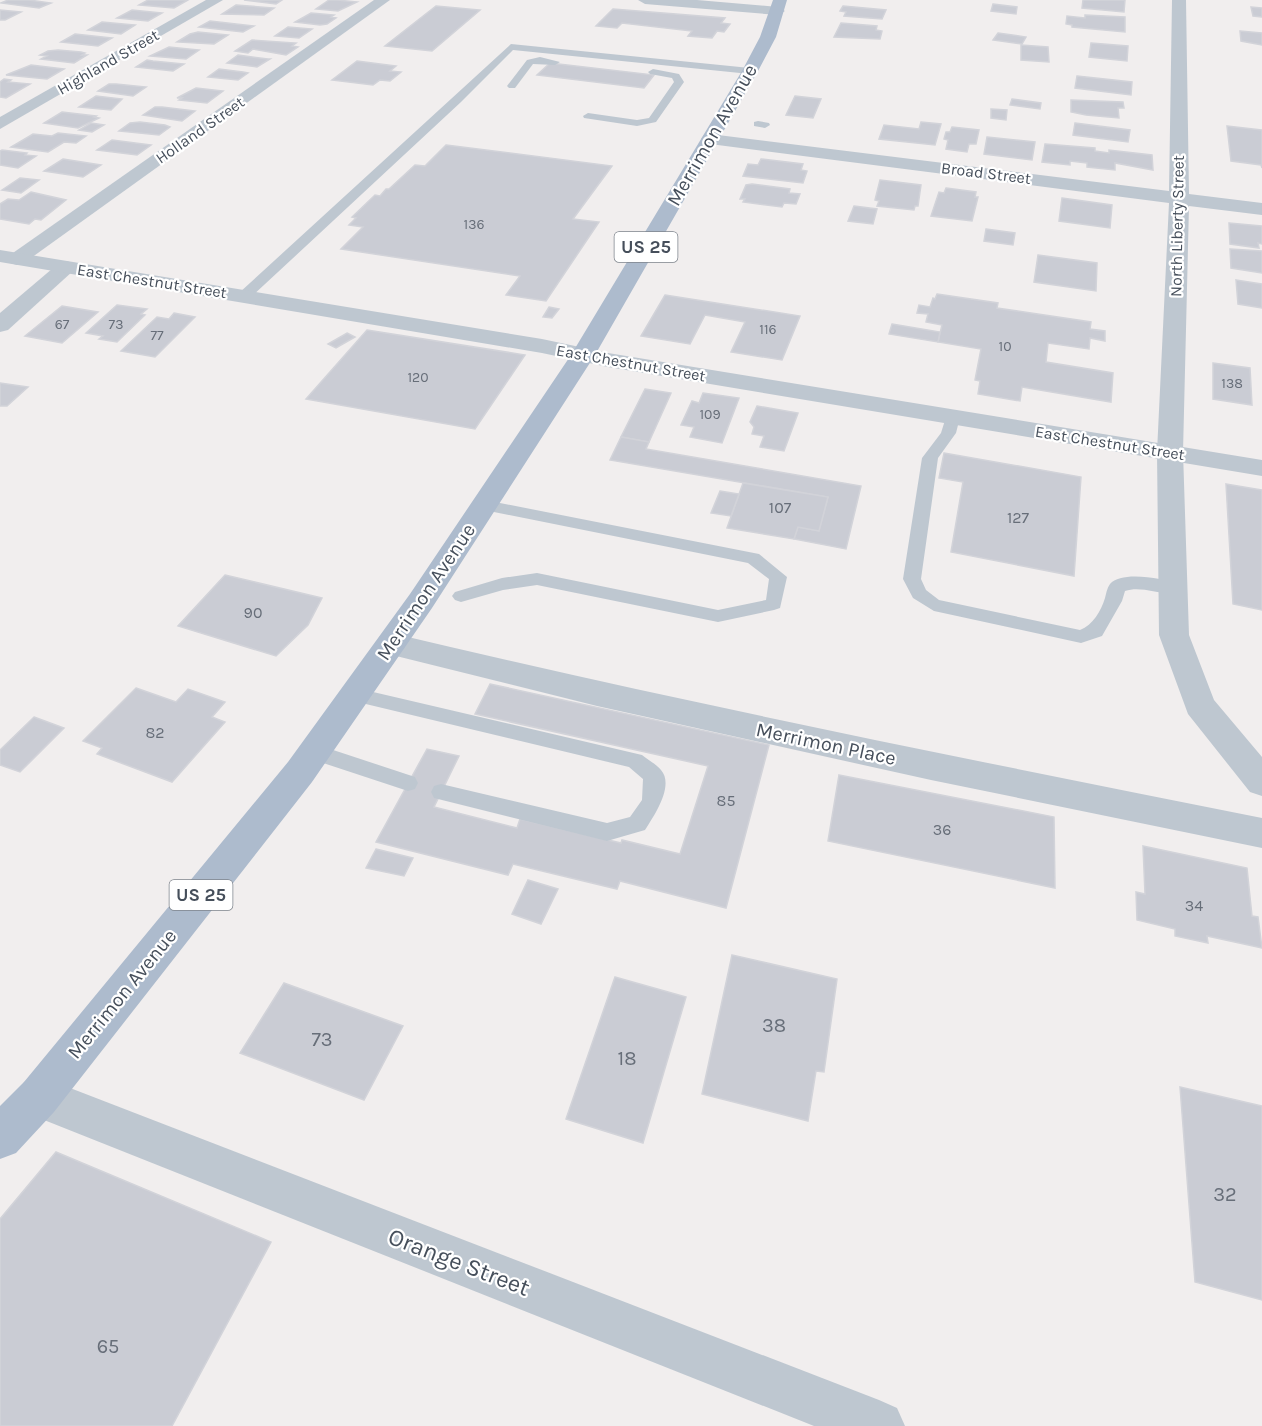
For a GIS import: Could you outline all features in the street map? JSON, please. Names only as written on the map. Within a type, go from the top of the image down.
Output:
[{"type":"main road","name":"Merrimon Avenue","points":[[0,1137],[39,1097],[315,752],[392,644],[583,355],[750,71],[768,37],[779,6]]},
{"type":"street","name":"Highland Street","points":[[0,124],[216,0]]},
{"type":"street","name":"Holland Street","points":[[9,258],[383,0]]},
{"type":"street","points":[[645,0],[779,6]]},
{"type":"street","name":"North Liberty Street","points":[[1179,0],[1179,198],[1170,452],[1174,634],[1200,705],[1262,782]]},
{"type":"street","name":"Broad Street","points":[[710,139],[1262,209]]},
{"type":"street","name":"East Chestnut Street","points":[[9,258],[1262,468]]},
{"type":"street","points":[[0,325],[66,267]]},
{"type":"street","points":[[0,302],[34,295]]},
{"type":"street","name":"Merrimon Place","points":[[392,644],[597,694],[931,766],[1262,833]]},
{"type":"street","name":"Orange Street","points":[[39,1097],[879,1426]]},
{"type":"lane","points":[[244,296],[453,105],[511,47],[750,71]]},
{"type":"lane","points":[[512,86],[530,62],[540,60],[664,73],[676,76],[680,82],[652,120],[637,123],[588,116]]},
{"type":"lane","points":[[953,417],[948,433],[930,458],[912,579],[919,594],[934,605],[1081,637],[1096,631],[1113,601],[1117,587],[1125,583],[1141,583],[1173,588]]},
{"type":"lane","points":[[461,596],[502,584],[537,579],[718,616],[774,604],[778,578],[753,558],[484,505]]},
{"type":"lane","points":[[356,695],[634,761],[654,776],[652,802],[637,825],[607,832],[441,792]]},
{"type":"lane","points":[[315,752],[408,783]]},
{"type":"building","points":[[8,0],[51,3],[39,8],[1,3]]},
{"type":"building","points":[[148,0],[188,0],[174,8],[139,5]]},
{"type":"building","points":[[244,0],[282,0],[276,4]]},
{"type":"building","points":[[329,0],[357,2],[338,11],[316,9]]},
{"type":"building","points":[[1083,0],[1125,0],[1124,12],[1082,8]]},
{"type":"building","points":[[993,4],[1017,7],[1016,14],[991,11]]},
{"type":"building","points":[[236,5],[274,8],[264,15],[222,14]]},
{"type":"building","points":[[436,6],[480,10],[432,51],[385,46]]},
{"type":"building","points":[[843,6],[886,10],[882,19],[844,16],[846,12],[840,11]]},
{"type":"building","points":[[1251,7],[1262,8],[1262,17],[1253,16]]},
{"type":"building","points":[[613,9],[725,18],[721,23],[730,24],[724,32],[717,31],[712,38],[688,36],[692,31],[622,23],[617,28],[596,26]]},
{"type":"building","points":[[0,10],[21,12],[0,20]]},
{"type":"building","points":[[132,10],[162,13],[148,21],[117,18]]},
{"type":"building","points":[[311,13],[334,15],[331,17],[336,18],[327,24],[320,25],[295,22]]},
{"type":"building","points":[[1085,15],[1125,17],[1125,32],[1072,27],[1066,24],[1067,16],[1085,18]]},
{"type":"building","points":[[210,21],[254,26],[243,32],[199,27]]},
{"type":"building","points":[[102,22],[135,25],[121,34],[88,30]]},
{"type":"building","points":[[841,23],[877,26],[876,30],[882,31],[880,39],[834,37]]},
{"type":"building","points":[[288,27],[312,29],[299,38],[275,36]]},
{"type":"building","points":[[1240,31],[1262,33],[1262,45],[1241,41]]},
{"type":"building","points":[[198,32],[228,35],[214,44],[177,42]]},
{"type":"building","points":[[998,33],[1026,37],[1022,44],[993,40]]},
{"type":"building","points":[[75,34],[112,38],[98,46],[61,42]]},
{"type":"building","points":[[252,40],[296,43],[292,46],[298,47],[286,55],[253,49],[248,53],[235,51]]},
{"type":"building","points":[[1091,43],[1128,46],[1127,61],[1089,57]]},
{"type":"building","points":[[1021,45],[1048,47],[1049,62],[1021,60]]},
{"type":"building","points":[[169,47],[199,50],[186,59],[150,56]]},
{"type":"building","points":[[58,50],[81,52],[85,53],[82,55],[87,55],[74,63],[41,59],[47,56],[40,55]]},
{"type":"building","points":[[238,55],[270,59],[257,67],[227,63]]},
{"type":"building","points":[[147,60],[184,64],[173,71],[136,67]]},
{"type":"building","points":[[357,61],[396,66],[390,71],[401,72],[390,81],[380,80],[373,85],[332,80]]},
{"type":"building","points":[[550,63],[654,75],[644,88],[537,75]]},
{"type":"building","points":[[31,65],[64,69],[47,79],[6,75]]},
{"type":"building","points":[[219,69],[248,73],[238,80],[208,77]]},
{"type":"building","points":[[1077,76],[1132,82],[1131,95],[1075,88]]},
{"type":"building","points":[[4,79],[11,80],[8,82],[30,84],[6,98],[0,97],[0,82]]},
{"type":"building","points":[[109,84],[146,87],[133,96],[98,91]]},
{"type":"building","points":[[196,88],[223,91],[207,103],[177,98]]},
{"type":"building","points":[[96,96],[122,99],[111,110],[79,107]]},
{"type":"building","points":[[795,96],[821,99],[813,118],[786,115]]},
{"type":"building","points":[[1012,99],[1041,103],[1040,109],[1010,105]]},
{"type":"building","points":[[1071,100],[1123,102],[1124,108],[1118,108],[1119,118],[1086,115],[1071,112]]},
{"type":"building","points":[[155,107],[195,111],[182,121],[143,115]]},
{"type":"building","points":[[991,109],[1007,110],[1006,120],[991,118]]},
{"type":"building","points":[[62,112],[99,118],[78,128],[44,123]]},
{"type":"building","points":[[140,122],[170,127],[159,135],[119,131],[130,123]]},
{"type":"building","points":[[921,122],[941,124],[935,145],[879,139],[884,125],[919,129]]},
{"type":"building","points":[[91,123],[104,125],[92,132],[79,130]]},
{"type":"building","points":[[1075,123],[1130,130],[1128,142],[1073,135]]},
{"type":"building","points":[[1227,126],[1262,130],[1262,168],[1261,165],[1231,161]]},
{"type":"building","points":[[952,127],[979,130],[976,144],[969,144],[967,152],[946,149],[948,140],[944,139],[946,132],[950,132]]},
{"type":"building","points":[[58,133],[86,136],[76,143],[64,142],[48,152],[11,147],[33,134],[52,136]]},
{"type":"building","points":[[987,137],[1035,142],[1032,160],[984,154]]},
{"type":"building","points":[[112,140],[151,145],[137,155],[97,150]]},
{"type":"building","points":[[1045,144],[1095,148],[1095,151],[1109,153],[1109,150],[1152,155],[1153,170],[1115,163],[1115,170],[1087,167],[1087,163],[1070,161],[1070,165],[1042,162]]},
{"type":"building","points":[[446,145],[612,166],[573,219],[599,222],[546,301],[506,295],[520,276],[341,249],[363,227],[349,225],[356,218],[352,217],[375,195],[380,196],[415,165],[425,166]]},
{"type":"building","points":[[0,151],[36,156],[18,168],[0,165]]},
{"type":"building","points":[[63,159],[101,165],[83,177],[44,171]]},
{"type":"building","points":[[761,159],[803,164],[801,170],[807,171],[803,183],[743,176],[748,164],[758,165]]},
{"type":"building","points":[[20,178],[39,180],[21,193],[2,190]]},
{"type":"building","points":[[880,180],[921,185],[918,206],[915,206],[914,210],[877,206],[879,201],[875,200]]},
{"type":"building","points":[[746,185],[790,189],[789,193],[800,194],[796,204],[784,203],[782,207],[743,202],[745,199],[740,199]]},
{"type":"building","points":[[946,188],[976,192],[975,197],[978,197],[972,221],[931,216],[939,192],[944,193]]},
{"type":"building","points":[[31,192],[66,200],[41,220],[35,219],[29,224],[0,219],[0,204],[8,199],[19,200]]},
{"type":"building","points":[[1062,198],[1112,205],[1110,228],[1059,221]]},
{"type":"building","points":[[854,206],[877,209],[873,224],[848,221]]},
{"type":"building","points":[[1229,223],[1262,226],[1262,244],[1258,243],[1259,248],[1230,244]]},
{"type":"building","points":[[986,229],[1015,233],[1013,245],[984,241]]},
{"type":"building","points":[[1230,249],[1262,251],[1262,273],[1231,268]]},
{"type":"building","points":[[1038,255],[1097,263],[1096,291],[1034,282]]},
{"type":"building","points":[[1236,280],[1262,284],[1262,308],[1238,304]]},
{"type":"building","points":[[937,294],[998,303],[997,308],[1091,322],[1090,329],[1105,331],[1105,341],[1090,338],[1089,349],[1048,343],[1046,362],[1113,373],[1111,402],[1022,387],[1020,401],[978,394],[980,381],[975,380],[981,349],[938,342],[942,325],[926,322],[928,314],[917,313],[919,305],[930,307]]},
{"type":"building","points":[[665,295],[800,316],[782,360],[731,352],[745,322],[705,315],[690,344],[641,336]]},
{"type":"building","points":[[117,305],[147,309],[141,314],[145,315],[117,342],[99,339],[103,336],[86,333]]},
{"type":"building","points":[[62,306],[98,312],[62,343],[25,336]]},
{"type":"building","points":[[549,307],[559,309],[552,318],[543,317]]},
{"type":"building","points":[[174,313],[195,317],[155,357],[121,351],[157,317],[169,319]]},
{"type":"building","points":[[892,324],[940,332],[938,342],[889,334]]},
{"type":"building","points":[[367,330],[525,355],[475,429],[306,399]]},
{"type":"building","points":[[347,333],[355,337],[336,348],[328,344]]},
{"type":"building","points":[[1213,363],[1250,368],[1252,405],[1213,399]]},
{"type":"building","points":[[0,383],[28,387],[7,406],[0,406]]},
{"type":"building","points":[[645,389],[671,393],[649,442],[621,437]]},
{"type":"building","points":[[703,393],[739,398],[722,443],[690,437],[694,427],[681,425],[692,401],[699,403]]},
{"type":"building","points":[[757,406],[798,413],[784,451],[760,447],[764,436],[752,434],[754,427],[750,422]]},
{"type":"building","points":[[621,437],[649,442],[646,449],[861,486],[846,549],[794,539],[798,527],[819,531],[828,497],[610,460]]},
{"type":"building","points":[[944,453],[1081,477],[1074,576],[951,552],[963,482],[939,478]]},
{"type":"building","points":[[743,483],[828,497],[819,531],[798,527],[794,539],[727,528]]},
{"type":"building","points":[[1226,484],[1262,490],[1262,610],[1233,604]]},
{"type":"building","points":[[720,491],[739,494],[731,516],[711,513]]},
{"type":"building","points":[[225,575],[322,598],[308,625],[276,656],[178,626]]},
{"type":"building","points":[[490,684],[769,745],[726,908],[620,881],[617,889],[513,864],[508,875],[376,842],[427,749],[459,756],[434,807],[517,828],[520,819],[621,843],[622,840],[680,854],[708,766],[475,714]]},
{"type":"building","points":[[136,688],[176,702],[188,689],[225,702],[212,717],[225,722],[172,782],[97,754],[102,748],[83,741]]},
{"type":"building","points":[[34,717],[64,728],[20,772],[0,765],[0,750]]},
{"type":"building","points":[[839,775],[1054,817],[1055,888],[828,841]]},
{"type":"building","points":[[1143,846],[1247,868],[1252,916],[1258,917],[1262,948],[1207,936],[1208,943],[1175,936],[1175,929],[1137,920],[1136,892],[1145,894]]},
{"type":"building","points":[[376,849],[413,858],[404,876],[366,868]]},
{"type":"building","points":[[528,880],[558,889],[541,924],[512,914]]},
{"type":"building","points":[[732,955],[837,979],[824,1072],[816,1071],[808,1121],[702,1094]]},
{"type":"building","points":[[615,977],[686,997],[643,1143],[566,1119]]},
{"type":"building","points":[[284,983],[403,1026],[364,1100],[240,1053]]},
{"type":"building","points":[[1180,1087],[1262,1106],[1262,1300],[1195,1282]]},
{"type":"building","points":[[56,1152],[271,1242],[172,1426],[0,1426],[0,1219]]}]
